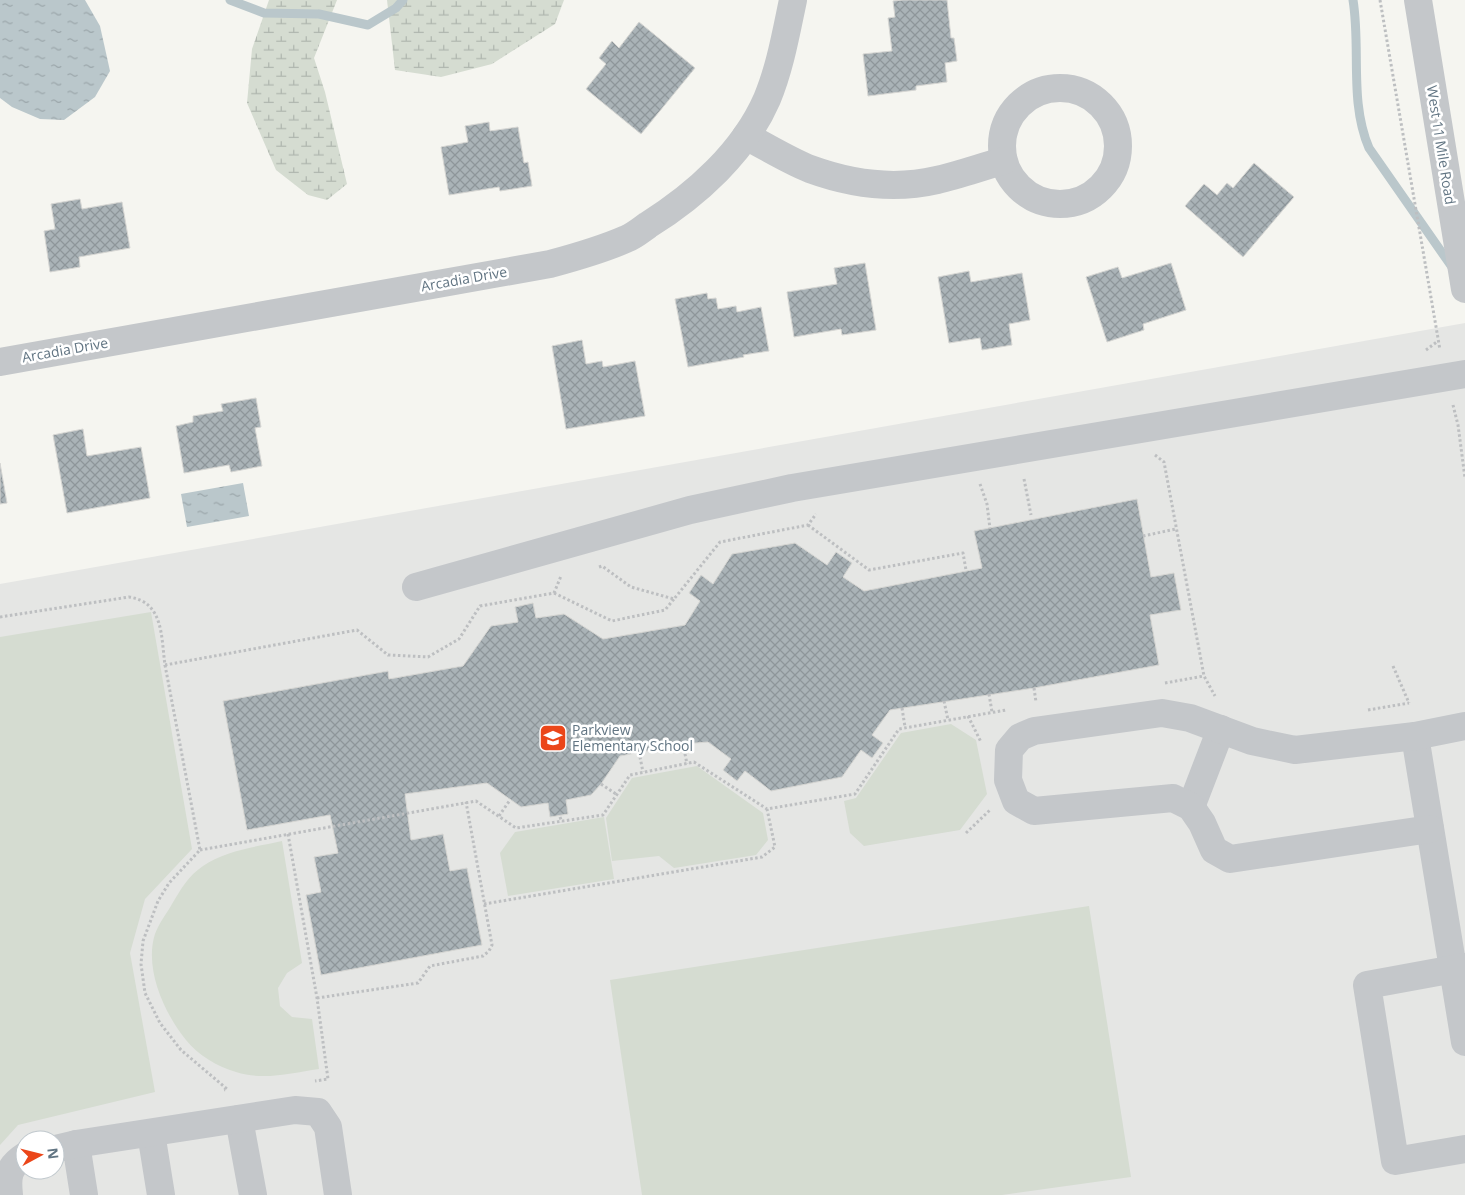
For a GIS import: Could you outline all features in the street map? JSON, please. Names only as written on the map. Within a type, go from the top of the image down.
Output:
[{"type":"street","name":"Arcadia Drive","points":[[0,362],[550,264],[592,253],[628,238],[668,213],[706,180],[746,136],[767,99],[775,75],[793,0]]},
{"type":"street","name":"West 11 Mile Road","points":[[1418,0],[1465,289]]},
{"type":"street","points":[[1055,86],[1075,88],[1094,97],[1108,112],[1117,130],[1119,148],[1115,167],[1106,183],[1092,195],[1075,202],[1057,204],[1039,201],[1023,192],[1011,178],[1003,161],[1002,140],[1007,120],[1019,104],[1035,92],[1055,86]]},
{"type":"street","points":[[746,136],[809,168],[856,182],[879,185],[902,185],[936,180],[1003,161]]},
{"type":"street","points":[[416,587],[690,510],[792,488],[1455,376]]},
{"type":"street","points":[[1430,829],[1230,859],[1214,850],[1202,823],[1191,807],[1173,798],[1034,811],[1016,801],[1008,780],[1009,750],[1020,738],[1034,731],[1162,714],[1190,718],[1252,741],[1295,750],[1415,736],[1465,726]]},
{"type":"street","points":[[1191,807],[1221,729]]},
{"type":"street","points":[[1415,736],[1430,829],[1459,968],[1465,1042]]},
{"type":"street","points":[[1459,968],[1367,985],[1395,1161],[1465,1149]]},
{"type":"street","points":[[84,1195],[66,1147],[294,1110],[318,1112],[328,1127],[338,1195]]},
{"type":"street","points":[[239,1119],[253,1195]]},
{"type":"street","points":[[151,1133],[161,1195]]},
{"type":"street","points":[[9,1195],[7,1177],[15,1164]]},
{"type":"path","points":[[1380,0],[1437,336],[1455,376],[1458,425],[1465,478]]},
{"type":"path","points":[[1151,451],[1164,462],[1204,676],[1216,697]]},
{"type":"path","points":[[978,476],[987,504],[990,529]]},
{"type":"path","points":[[1024,478],[1031,515]]},
{"type":"path","points":[[165,665],[357,630],[388,654],[428,656],[459,639],[480,606],[554,593],[612,621],[666,610],[720,542],[808,525],[819,510]]},
{"type":"path","points":[[808,525],[869,570],[963,554],[966,570]]},
{"type":"path","points":[[1143,536],[1176,529]]},
{"type":"path","points":[[592,568],[602,566],[632,587],[674,599]]},
{"type":"path","points":[[554,593],[563,571]]},
{"type":"path","points":[[0,617],[129,597],[140,599],[150,605],[159,618],[165,665],[200,850]]},
{"type":"path","points":[[1393,666],[1409,703],[1415,736]]},
{"type":"path","points":[[1164,683],[1204,676]]},
{"type":"path","points":[[1034,688],[1037,705]]},
{"type":"path","points":[[989,694],[992,712]]},
{"type":"path","points":[[944,701],[948,720]]},
{"type":"path","points":[[1361,711],[1409,703]]},
{"type":"path","points":[[902,708],[905,728]]},
{"type":"path","points":[[227,1089],[180,1050],[160,1023],[145,993],[141,964],[143,941],[158,901],[169,882],[200,850],[476,801],[516,828],[603,815],[630,775],[694,762],[767,809],[855,794],[899,728],[1010,709]]},
{"type":"path","points":[[683,744],[687,764]]},
{"type":"path","points":[[640,752],[643,772]]},
{"type":"path","points":[[601,784],[616,794]]},
{"type":"path","points":[[499,816],[510,800]]},
{"type":"path","points":[[317,998],[418,982],[430,966],[483,956],[489,952],[492,945],[466,802]]},
{"type":"path","points":[[484,904],[762,857],[775,847],[767,809]]},
{"type":"path","points":[[560,816],[562,822]]},
{"type":"path","points":[[288,834],[317,998],[328,1079],[309,1082]]},
{"type":"path","points":[[218,1091],[233,1090]]},
{"type":"shaded area","points":[[1465,323],[1465,1195],[0,1195],[0,584]]},
{"type":"green space","points":[[269,0],[337,0],[314,58],[325,92],[347,184],[327,200],[308,195],[276,170],[247,103],[252,49]]},
{"type":"green space","points":[[387,0],[564,0],[555,24],[492,64],[441,77],[395,70]]},
{"type":"green space","points":[[151,612],[192,849],[145,899],[130,953],[155,1092],[18,1125],[0,1145],[0,637]]},
{"type":"green space","points":[[951,724],[976,740],[987,794],[960,830],[864,846],[850,833],[844,801],[856,798],[901,733]]},
{"type":"green space","points":[[697,766],[763,813],[768,840],[756,855],[674,868],[659,856],[612,861],[606,818],[632,778]]},
{"type":"green space","points":[[604,817],[614,879],[508,896],[500,853],[515,832]]},
{"type":"green space","points":[[282,841],[302,963],[287,973],[278,988],[280,1006],[292,1017],[312,1019],[319,1069],[267,1076],[246,1075],[215,1064],[196,1051],[186,1040],[170,1017],[158,990],[152,961],[152,947],[155,934],[161,922],[185,883],[193,874],[221,856]]},
{"type":"green space","points":[[1089,906],[1131,1177],[1002,1195],[642,1195],[610,980]]},
{"type":"water","points":[[0,0],[85,0],[100,26],[110,71],[95,97],[64,120],[40,119],[12,107],[0,98]]},
{"type":"water","points":[[243,483],[249,516],[187,527],[181,494]]},
{"type":"building","points":[[947,0],[951,38],[954,38],[957,61],[945,63],[947,82],[916,86],[916,90],[868,96],[863,54],[892,51],[888,18],[895,17],[893,1]]},
{"type":"building","points":[[639,22],[695,68],[641,134],[586,89],[606,64],[599,58],[612,41],[619,48]]},
{"type":"building","points":[[489,122],[490,131],[518,127],[524,163],[528,162],[532,186],[500,191],[499,187],[449,195],[441,147],[468,142],[465,126]]},
{"type":"building","points":[[1254,163],[1294,197],[1243,257],[1185,206],[1204,184],[1217,195],[1227,183],[1233,188]]},
{"type":"building","points":[[80,199],[82,209],[122,202],[130,248],[79,257],[80,267],[50,272],[44,231],[55,229],[51,204]]},
{"type":"building","points":[[865,263],[876,330],[842,335],[841,329],[794,337],[787,292],[837,284],[834,268]]},
{"type":"building","points":[[1171,263],[1186,310],[1143,324],[1144,330],[1107,342],[1086,277],[1118,267],[1122,278]]},
{"type":"building","points":[[969,271],[971,282],[1022,273],[1030,320],[1009,324],[1012,345],[982,350],[980,338],[949,343],[938,277]]},
{"type":"building","points":[[707,293],[708,299],[716,298],[718,309],[736,306],[737,312],[761,307],[769,351],[688,367],[675,299]]},
{"type":"building","points":[[582,340],[586,364],[602,361],[603,367],[635,361],[645,416],[566,429],[552,346]]},
{"type":"building","points":[[256,398],[261,427],[255,428],[262,466],[231,472],[229,465],[184,473],[176,426],[193,422],[193,416],[223,411],[221,404]]},
{"type":"building","points":[[83,429],[87,456],[141,447],[150,498],[67,513],[53,435]]},
{"type":"building","points":[[0,463],[7,503],[0,504]]},
{"type":"building","name":"Parkview Elementary School","points":[[1137,499],[1151,577],[1174,573],[1181,610],[1150,615],[1159,665],[1034,688],[890,710],[872,735],[883,743],[872,758],[861,750],[842,777],[771,791],[745,771],[737,781],[723,770],[731,759],[708,742],[683,744],[620,756],[591,795],[566,800],[568,814],[550,817],[548,803],[521,807],[487,783],[405,794],[411,840],[443,834],[450,871],[467,868],[482,945],[321,975],[306,895],[321,892],[314,857],[338,853],[330,815],[247,830],[223,701],[388,671],[389,679],[463,666],[491,626],[518,622],[515,607],[533,603],[536,618],[564,614],[603,639],[685,625],[700,601],[689,593],[701,575],[713,584],[732,554],[795,543],[827,565],[836,552],[852,563],[843,577],[864,591],[982,568],[974,531]]},
{"type":"waterway","points":[[230,0],[264,13],[319,14],[368,25],[396,8],[403,0]]},
{"type":"waterway","points":[[1353,0],[1359,112],[1369,148],[1452,267]]},
{"type":"place","name":"Parkview Elementary School","points":[[553,738]]}]
